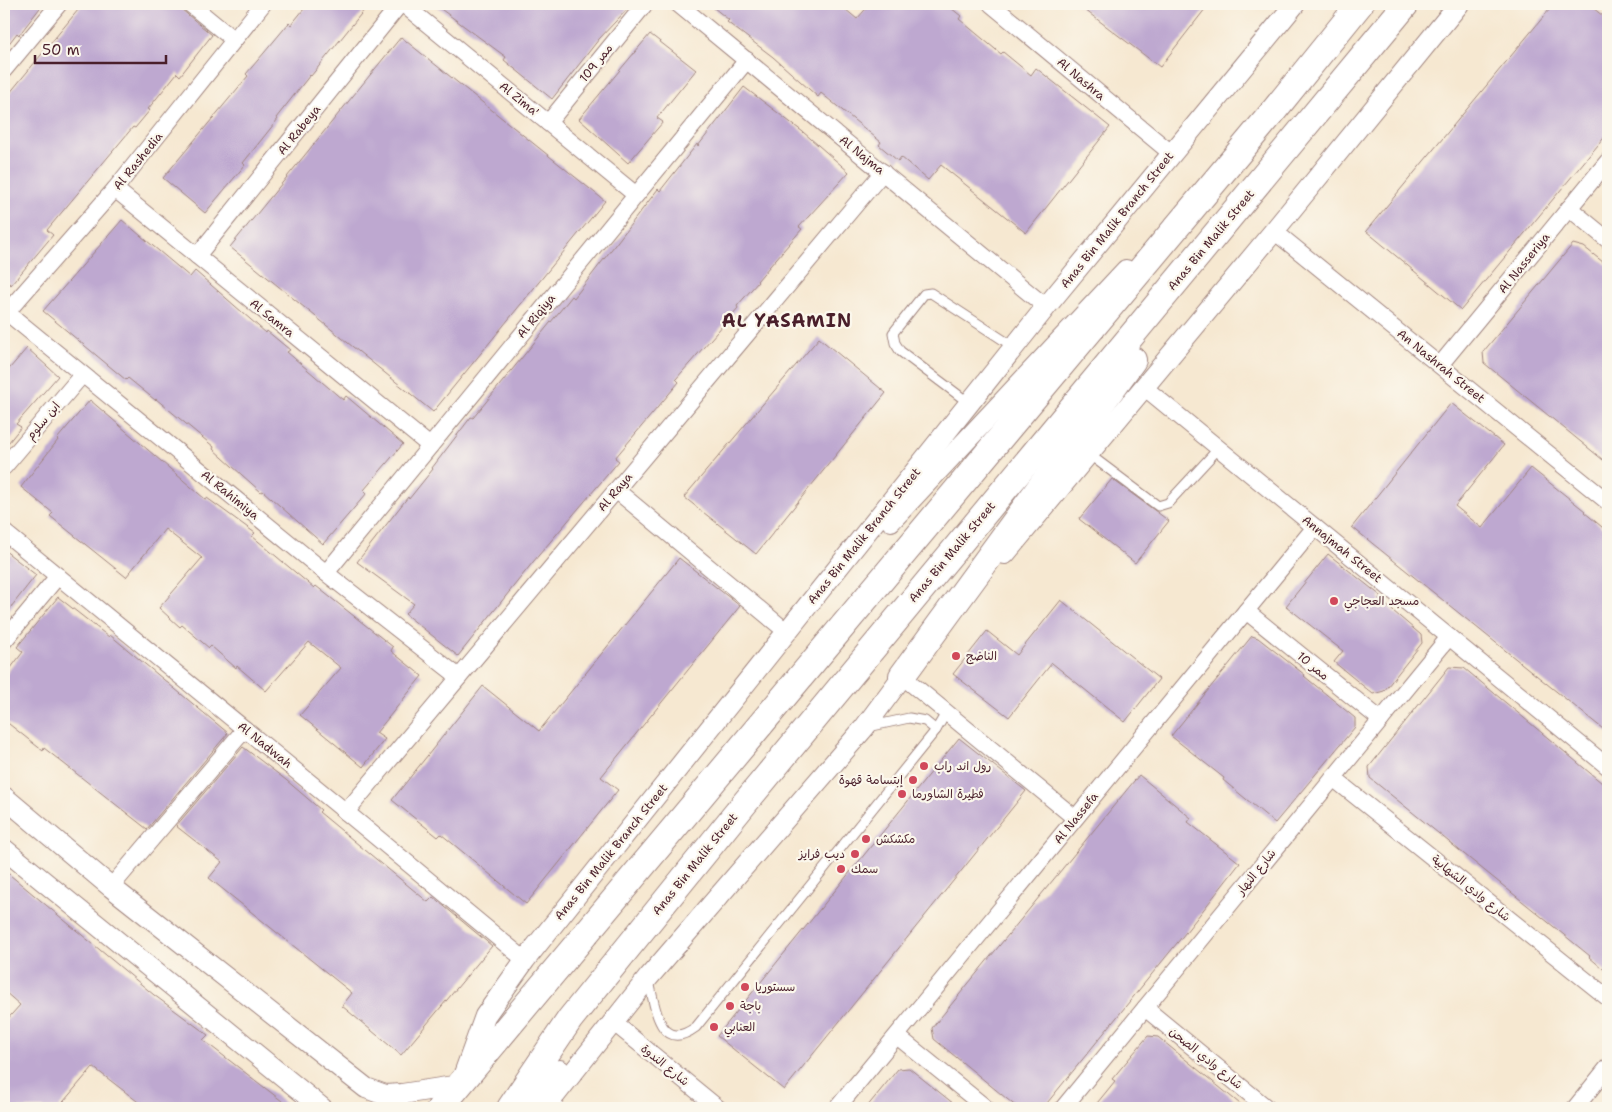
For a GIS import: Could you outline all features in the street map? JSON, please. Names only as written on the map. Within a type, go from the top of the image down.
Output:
[{"type":"main road","points":[[440,1108],[1272,113],[1360,4]]},
{"type":"main road","name":"Anas Bin Malik Street","points":[[510,1108],[570,1018],[750,796],[1406,4]]},
{"type":"main road","points":[[902,676],[1290,144]]},
{"type":"street","points":[[4,70],[59,4]]},
{"type":"street","points":[[190,4],[234,40]]},
{"type":"street","name":"Al Rashedia","points":[[5,311],[115,190],[263,4]]},
{"type":"street","name":"Al Zima'","points":[[402,4],[636,195]]},
{"type":"street","name":"Al Rabeya","points":[[197,256],[402,4]]},
{"type":"street","name":"ممر 109","points":[[548,123],[645,4]]},
{"type":"street","name":"Al Najma","points":[[678,4],[1046,307]]},
{"type":"street","name":"Anas Bin Malik Branch Street","points":[[460,1085],[485,1016],[524,960],[1046,307],[1295,4]]},
{"type":"street","points":[[545,1108],[648,978],[864,728],[902,676],[1145,388],[1459,4]]},
{"type":"street","name":"Al Nashra","points":[[1002,7],[1171,153]]},
{"type":"street","name":"Al Riqiya","points":[[326,573],[746,60]]},
{"type":"street","points":[[616,490],[787,632],[1272,113]]},
{"type":"street","name":"Al Nasseriya","points":[[1440,365],[1608,161]]},
{"type":"street","name":"Al Raya","points":[[346,812],[883,172]]},
{"type":"street","name":"Al Samra","points":[[115,190],[430,446]]},
{"type":"street","points":[[1570,208],[1608,240]]},
{"type":"street","name":"An Nashrah Street","points":[[1274,231],[1608,502]]},
{"type":"street","name":"Al Rahimiya","points":[[5,311],[326,573],[459,677]]},
{"type":"street","name":"ابن سلوم","points":[[4,467],[82,375]]},
{"type":"street","name":"Annajmah Street","points":[[1145,388],[1608,767]]},
{"type":"street","name":"Al Nassefa","points":[[837,1108],[1315,527]]},
{"type":"street","name":"Al Nadwah","points":[[4,532],[524,960]]},
{"type":"street","points":[[4,642],[58,576]]},
{"type":"street","name":"ممر 10","points":[[1246,611],[1381,720]]},
{"type":"street","name":"شارع النهار","points":[[1063,1108],[1449,637]]},
{"type":"street","points":[[902,676],[1076,818]]},
{"type":"street","points":[[111,886],[245,729]]},
{"type":"street","name":"شارع وادي الشهابية","points":[[1334,778],[1608,998]]},
{"type":"street","points":[[4,797],[111,886],[366,1088],[377,1103],[376,1108]]},
{"type":"street","points":[[4,849],[322,1108]]},
{"type":"street","points":[[524,1108],[648,978]]},
{"type":"street","name":"شارع وادي الصحن","points":[[1145,1008],[1267,1108]]},
{"type":"street","name":"شارع الندوة","points":[[612,1022],[718,1108]]},
{"type":"street","points":[[897,1036],[986,1108]]},
{"type":"street","points":[[1575,1108],[1608,1067]]},
{"type":"street","points":[[366,1088],[385,1094],[402,1094],[460,1085]]},
{"type":"lane","points":[[969,404],[900,351],[895,343],[893,333],[924,294],[932,293],[1014,347]]},
{"type":"lane","points":[[1090,454],[1158,506],[1168,503],[1219,448]]},
{"type":"lane","points":[[648,978],[658,1018],[662,1026],[669,1033],[677,1036],[686,1035],[696,1027],[936,730],[946,713]]},
{"type":"lane","points":[[864,728],[909,718],[924,721],[936,730]]},
{"type":"building","points":[[4,4],[43,4],[19,35],[17,33],[4,50]]},
{"type":"building","points":[[83,4],[175,4],[212,35],[180,76],[177,73],[148,109],[150,110],[135,128],[133,127],[47,230],[53,235],[11,285],[4,279],[4,208],[10,201],[4,196],[4,100]]},
{"type":"building","points":[[308,4],[369,4],[276,118],[278,119],[243,163],[245,165],[205,213],[163,178],[248,76],[246,74],[289,23],[291,25]]},
{"type":"building","points":[[434,4],[632,4],[599,39],[552,99],[504,60],[506,57]]},
{"type":"building","points":[[709,4],[839,4],[857,19],[870,4],[946,4],[961,16],[959,19],[1001,54],[1003,52],[1031,75],[1036,68],[1110,127],[1026,233],[941,165],[928,180],[901,157],[898,161],[879,145],[881,142],[821,93],[818,97],[773,57],[727,22],[729,20]]},
{"type":"building","points":[[1077,4],[1209,4],[1160,67]]},
{"type":"building","points":[[1554,4],[1588,4],[1608,20],[1608,133],[1461,310],[1366,231]]},
{"type":"building","points":[[650,34],[696,70],[657,118],[663,122],[628,163],[579,119]]},
{"type":"building","points":[[401,37],[605,201],[433,412],[230,247]]},
{"type":"building","points":[[744,87],[803,132],[849,172],[799,227],[802,229],[757,281],[737,306],[738,308],[676,379],[679,382],[615,458],[619,461],[533,562],[458,656],[405,614],[414,604],[357,562],[408,497],[409,499],[433,469],[471,417],[473,418],[572,296],[574,298],[658,189],[660,191],[697,144],[698,146]]},
{"type":"building","points":[[122,220],[190,277],[195,271],[266,333],[267,331],[290,350],[287,352],[343,400],[346,396],[403,444],[364,490],[367,493],[323,544],[263,491],[261,492],[213,449],[214,447],[156,399],[128,378],[126,380],[43,311]]},
{"type":"building","points":[[1573,244],[1584,247],[1608,266],[1608,464],[1484,363],[1483,352]]},
{"type":"building","points":[[819,338],[886,393],[756,554],[684,497]]},
{"type":"building","points":[[27,348],[58,376],[16,424],[21,427],[4,448],[4,375]]},
{"type":"building","points":[[90,400],[205,499],[207,498],[255,533],[252,536],[314,588],[316,586],[393,647],[391,651],[422,676],[376,733],[385,739],[363,767],[300,715],[341,668],[309,642],[266,691],[211,646],[209,648],[182,625],[180,627],[159,608],[202,558],[165,529],[126,577],[50,516],[53,513],[21,487],[57,439]]},
{"type":"building","points":[[1451,403],[1504,445],[1455,506],[1482,528],[1531,468],[1608,532],[1608,733],[1352,527]]},
{"type":"building","points":[[1112,479],[1169,521],[1135,563],[1079,519]]},
{"type":"building","points":[[4,550],[36,575],[4,616]]},
{"type":"building","points":[[1328,554],[1381,596],[1379,599],[1421,635],[1422,643],[1384,691],[1373,694],[1334,662],[1343,651],[1286,606]]},
{"type":"building","points":[[679,558],[740,606],[601,777],[618,790],[526,904],[441,834],[438,837],[392,800],[483,686],[539,731]]},
{"type":"building","points":[[58,597],[109,637],[110,635],[228,733],[147,829],[44,748],[43,751],[4,720],[4,677],[23,652],[17,647]]},
{"type":"building","points":[[1061,600],[1159,679],[1125,722],[1052,663],[1009,717],[953,674],[987,631],[1017,655]]},
{"type":"building","points":[[1252,636],[1258,638],[1305,675],[1355,718],[1355,727],[1275,823],[1223,780],[1224,778],[1171,736]]},
{"type":"building","points":[[1449,667],[1464,668],[1608,788],[1608,973],[1590,956],[1370,778],[1369,767]]},
{"type":"building","points":[[959,738],[1026,791],[784,1090],[717,1036]]},
{"type":"building","points":[[243,747],[286,780],[321,810],[319,812],[428,902],[433,897],[492,946],[401,1055],[342,1006],[352,993],[209,878],[222,862],[176,826]]},
{"type":"building","points":[[1139,775],[1191,818],[1188,822],[1240,863],[1043,1108],[1018,1108],[934,1039],[932,1028]]},
{"type":"building","points":[[4,870],[154,995],[208,1035],[203,1040],[291,1108],[146,1108],[93,1067],[58,1108],[4,1108],[4,1023],[20,1005],[4,991]]},
{"type":"building","points":[[1148,1036],[1158,1037],[1245,1108],[1093,1108],[1115,1081],[1112,1079]]},
{"type":"building","points":[[909,1068],[959,1108],[866,1108],[898,1069]]},
{"type":"place","name":"مسجد العجاجي","points":[[1334,601]]},
{"type":"place","name":"الناضج","points":[[956,656]]},
{"type":"place","name":"رول اند راب","points":[[924,766]]},
{"type":"place","name":"إبتسامة قهوة","points":[[913,780]]},
{"type":"place","name":"فطيرة الشاورما","points":[[902,794]]},
{"type":"place","name":"مكشكش","points":[[866,839]]},
{"type":"place","name":"ديب فرايز","points":[[855,854]]},
{"type":"place","name":"سمك","points":[[841,869]]},
{"type":"place","name":"سستوريا","points":[[745,987]]},
{"type":"place","name":"باجة","points":[[730,1006]]},
{"type":"place","name":"العنابي","points":[[714,1027]]},
{"type":"district","name":"AL YASAMIN","points":[[787,321]]}]
